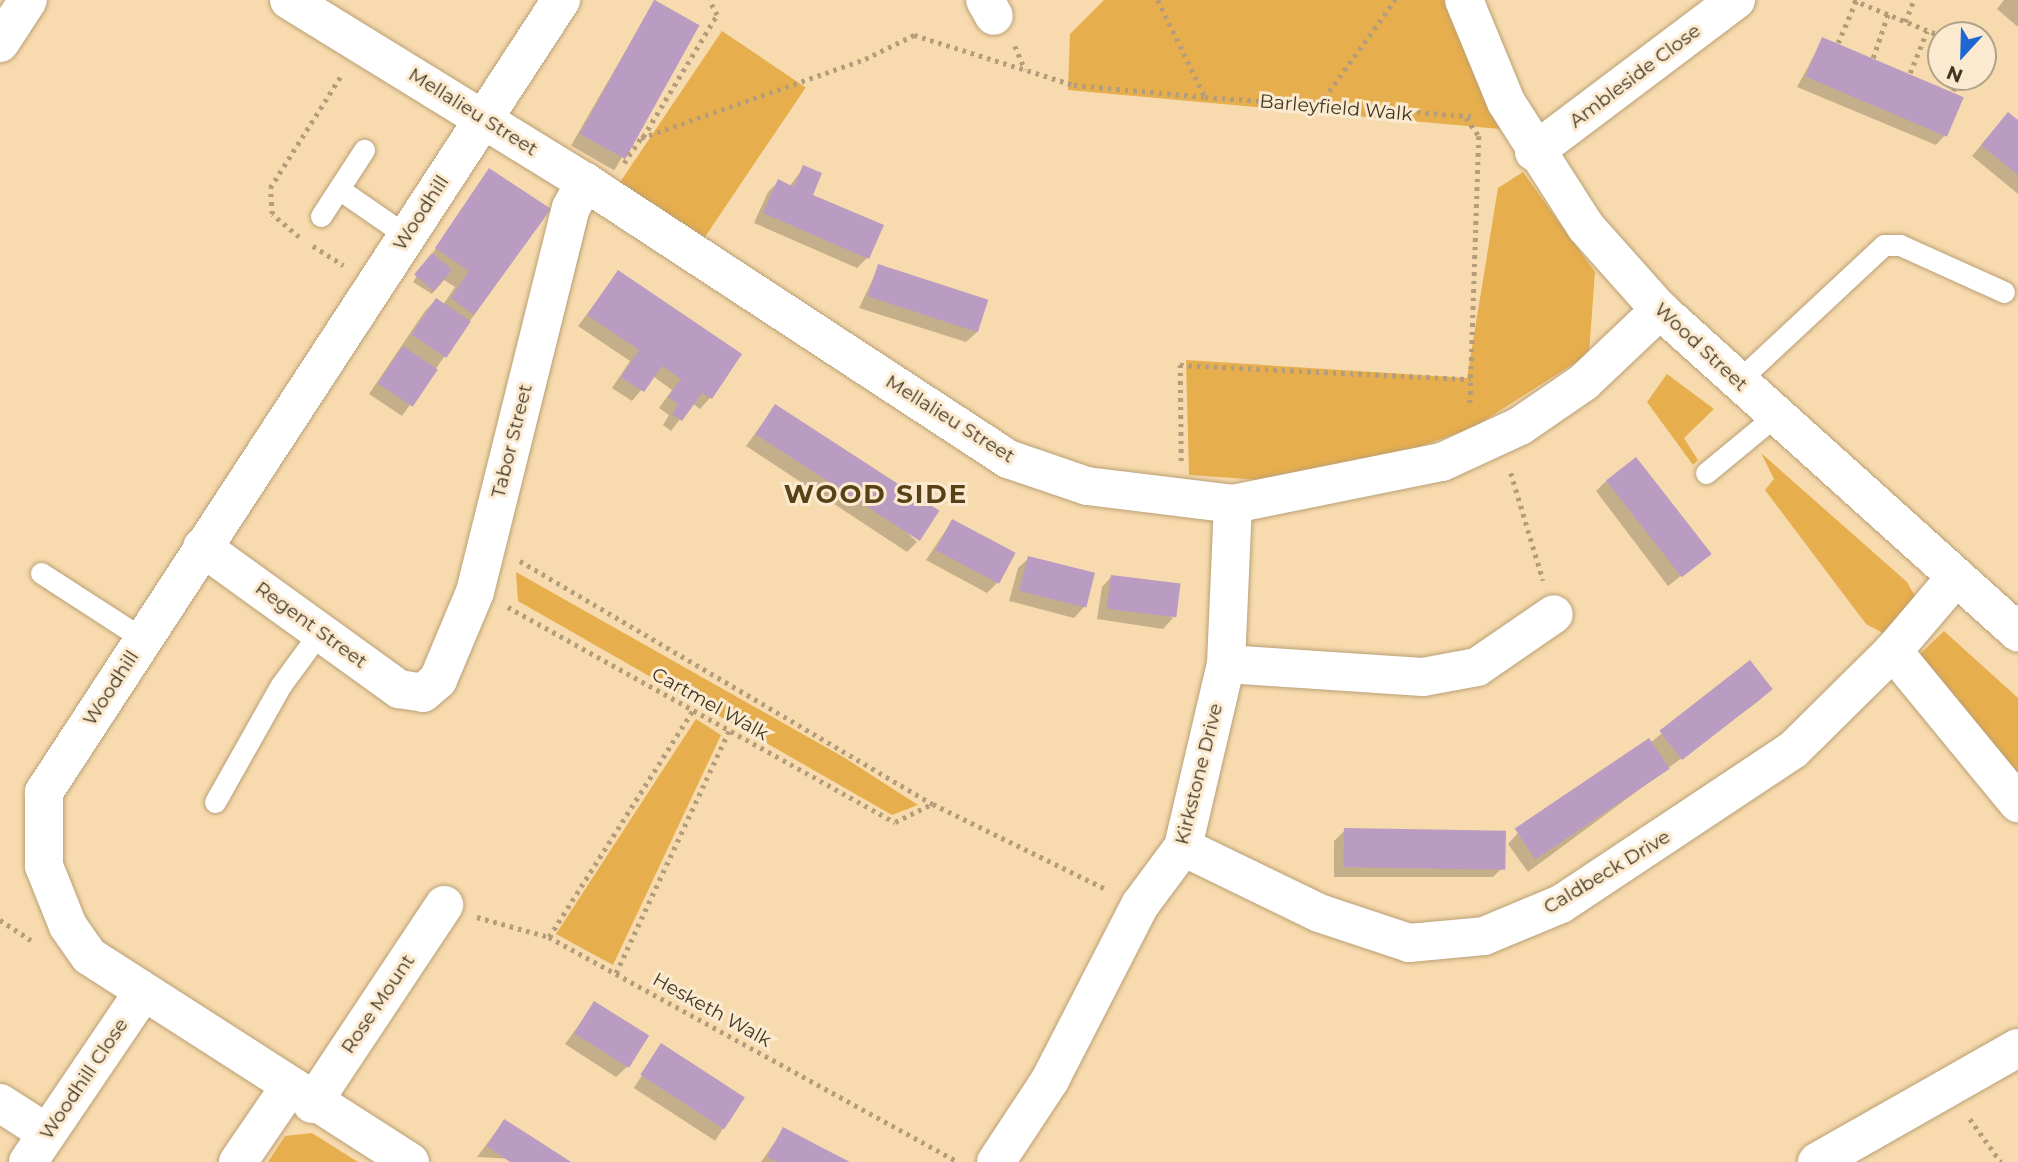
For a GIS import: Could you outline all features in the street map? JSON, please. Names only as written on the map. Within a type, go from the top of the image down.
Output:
[{"type":"street","points":[[0,43],[28,0]]},
{"type":"street","name":"Mellalieu Street","points":[[289,0],[484,118],[602,176],[1008,459],[1087,486],[1233,505],[1442,462],[1482,443],[1584,382],[1660,310]]},
{"type":"street","name":"Woodhill","points":[[410,1162],[141,995],[89,956],[68,926],[44,866],[44,792],[561,0]]},
{"type":"street","name":"Wood Street","points":[[1464,0],[1534,152],[1586,227],[1660,310],[2018,632]]},
{"type":"street","name":"Ambleside Close","points":[[1534,152],[1737,0]]},
{"type":"street","name":"Tabor Street","points":[[423,693],[438,680],[475,592],[570,208],[602,176]]},
{"type":"street","name":"Kirkstone Drive","points":[[996,1162],[1049,1080],[1140,905],[1183,848],[1226,664],[1233,505]]},
{"type":"street","name":"Regent Street","points":[[202,547],[399,689],[423,693]]},
{"type":"street","name":"Caldbeck Drive","points":[[1183,848],[1319,913],[1409,943],[1484,936],[1561,904],[1782,757],[1893,651],[1956,578]]},
{"type":"street","points":[[1226,664],[1423,677],[1477,667],[1554,614]]},
{"type":"street","points":[[1893,651],[2018,803]]},
{"type":"street","name":"Rose Mount","points":[[238,1162],[300,1096],[444,905]]},
{"type":"street","name":"Woodhill Close","points":[[37,1148],[141,995]]},
{"type":"street","points":[[1817,1162],[2018,1048]]},
{"type":"street","points":[[0,1102],[37,1148]]},
{"type":"lane","points":[[321,216],[364,150]]},
{"type":"lane","points":[[339,189],[407,236]]},
{"type":"lane","points":[[1737,382],[1884,245],[1899,245],[2004,292]]},
{"type":"lane","points":[[1706,473],[1775,416]]},
{"type":"lane","points":[[41,573],[143,639]]},
{"type":"lane","points":[[215,802],[282,685],[320,632]]},
{"type":"path","points":[[602,176],[643,138],[717,15],[709,0]]},
{"type":"path","points":[[1158,0],[1205,97]]},
{"type":"path","points":[[1319,106],[1395,0]]},
{"type":"path","points":[[1905,22],[1914,0]]},
{"type":"path","points":[[1838,43],[1855,1],[1869,3],[1927,31],[1910,73]]},
{"type":"path","points":[[1873,58],[1888,14]]},
{"type":"path","name":"Barleyfield Walk","points":[[643,138],[865,59],[914,35],[1074,85],[1466,118],[1479,136],[1471,379]]},
{"type":"path","points":[[1176,499],[1180,365],[1471,379],[1469,417],[1482,443]]},
{"type":"path","points":[[1511,472],[1554,614]]},
{"type":"path","name":"Cartmel Walk","points":[[487,541],[933,804],[1140,905]]},
{"type":"path","name":"Cartmel Walk","points":[[475,592],[895,822],[933,804]]},
{"type":"path","points":[[549,937],[693,710]]},
{"type":"path","points":[[616,973],[729,731]]},
{"type":"path","name":"Hesketh Walk","points":[[444,905],[458,914],[549,937],[958,1162]]},
{"type":"path","points":[[1970,1118],[2001,1162]]},
{"type":"shaded area","points":[[1104,0],[1447,0],[1500,129],[1068,90],[1070,34]]},
{"type":"shaded area","points":[[722,31],[806,87],[702,242],[618,185]]},
{"type":"shaded area","points":[[1523,172],[1595,272],[1589,354],[1474,427],[1378,462],[1289,482],[1189,475],[1186,360],[1467,378],[1498,188]]},
{"type":"shaded area","points":[[1667,374],[1714,409],[1684,438],[1698,460],[1693,465],[1647,402]]},
{"type":"shaded area","points":[[1761,453],[1907,582],[1915,596],[1896,624],[1883,633],[1866,624],[1765,490],[1774,479]]},
{"type":"shaded area","points":[[516,572],[845,758],[918,805],[892,815],[518,601]]},
{"type":"shaded area","points":[[1944,631],[2018,698],[2018,789],[1914,660]]},
{"type":"shaded area","points":[[696,719],[721,735],[613,965],[556,934]]},
{"type":"shaded area","points":[[312,1133],[358,1162],[268,1162],[285,1136]]},
{"type":"building","points":[[654,0],[699,25],[625,159],[580,134]]},
{"type":"building","points":[[1822,37],[1927,82],[1927,91],[1949,91],[1964,97],[1947,137],[1805,77]]},
{"type":"building","points":[[2008,112],[2018,120],[2018,175],[1981,145]]},
{"type":"building","points":[[803,165],[822,173],[813,195],[884,225],[869,259],[763,213],[778,179],[794,187]]},
{"type":"building","points":[[489,168],[551,209],[474,315],[451,298],[469,271],[435,248]]},
{"type":"building","points":[[432,253],[452,270],[434,291],[414,274]]},
{"type":"building","points":[[878,264],[988,300],[978,332],[867,296]]},
{"type":"building","points":[[618,270],[742,354],[712,399],[702,393],[682,421],[672,414],[678,404],[668,397],[681,379],[662,366],[644,392],[631,384],[621,377],[639,350],[587,315]]},
{"type":"building","points":[[436,298],[471,321],[446,358],[411,334]]},
{"type":"building","points":[[403,346],[438,369],[413,407],[378,383]]},
{"type":"building","points":[[775,404],[939,511],[920,541],[755,434]]},
{"type":"building","points":[[1636,457],[1712,554],[1682,577],[1606,480]]},
{"type":"building","points":[[952,519],[1016,553],[999,584],[936,550]]},
{"type":"building","points":[[1028,556],[1095,573],[1086,608],[1019,591]]},
{"type":"building","points":[[1111,575],[1180,584],[1176,617],[1107,609]]},
{"type":"building","points":[[1750,660],[1773,689],[1682,760],[1659,731]]},
{"type":"building","points":[[1649,738],[1670,769],[1535,859],[1515,829]]},
{"type":"building","points":[[1344,828],[1506,831],[1505,870],[1343,867]]},
{"type":"building","points":[[594,1001],[649,1035],[629,1068],[574,1033]]},
{"type":"building","points":[[661,1043],[745,1097],[724,1129],[640,1075]]},
{"type":"building","points":[[504,1119],[571,1162],[510,1162],[487,1146]]},
{"type":"building","points":[[783,1127],[850,1162],[777,1162],[767,1157]]},
{"type":"district","name":"WOOD SIDE","points":[[876,495]]}]
